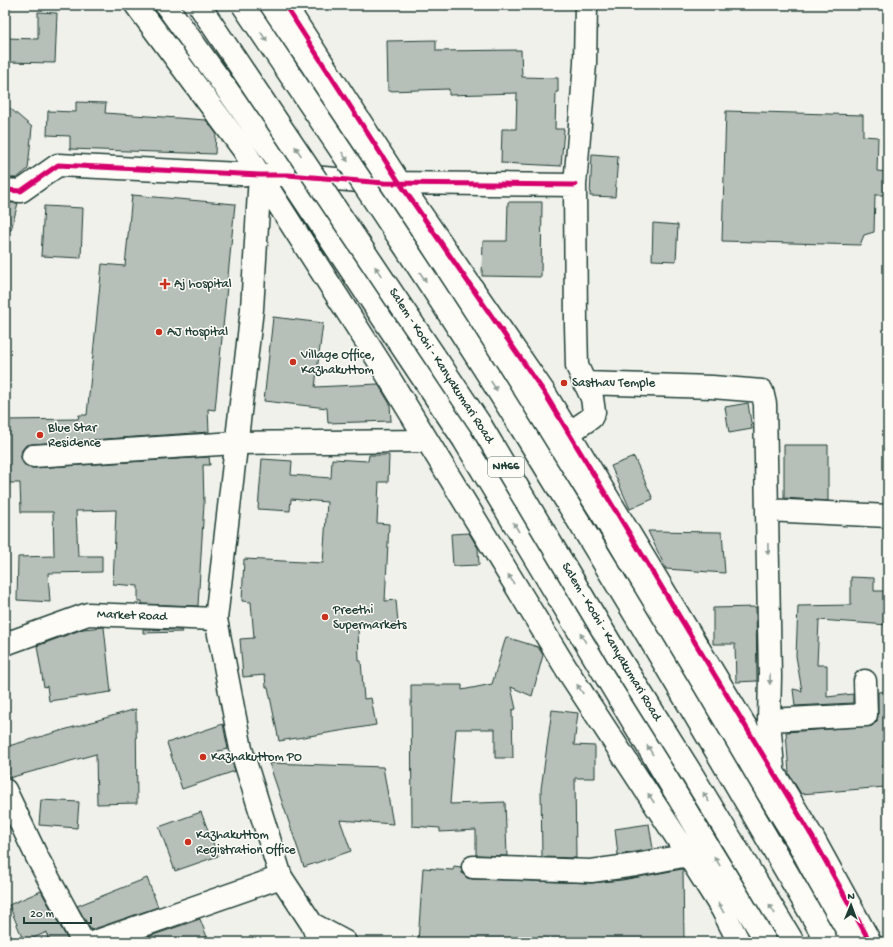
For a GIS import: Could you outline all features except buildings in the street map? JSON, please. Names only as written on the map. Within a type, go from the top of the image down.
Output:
[{"type":"main road","points":[[136,5],[243,149],[427,441],[569,673],[722,909],[739,942]]},
{"type":"main road","points":[[166,5],[288,175],[464,440],[767,942]]},
{"type":"main road","name":"Salem - Kochi - Kanyakumari Road","points":[[199,5],[480,424],[614,650],[694,776],[793,942]]},
{"type":"main road","name":"NH66","points":[[243,5],[329,133],[511,412],[733,780],[827,942]]},
{"type":"main road","points":[[270,5],[391,183],[603,515],[713,704],[798,842],[851,942]]},
{"type":"main road","points":[[285,5],[391,183],[544,392],[813,838],[870,942]]},
{"type":"main road","points":[[568,433],[591,418],[594,412],[592,398],[577,366],[575,185],[584,64],[586,5]]},
{"type":"main road","points":[[5,190],[21,191],[58,165],[260,176],[288,175],[391,183],[575,185]]},
{"type":"main road","points":[[260,176],[252,309],[235,443],[216,619],[241,749],[281,877],[316,933],[345,942]]},
{"type":"main road","points":[[584,383],[712,387],[762,392],[765,404],[770,676],[769,720],[773,772]]},
{"type":"main road","points":[[33,456],[235,443],[427,441]]},
{"type":"main road","points":[[767,510],[888,516]]},
{"type":"main road","name":"Market Road","points":[[5,644],[88,614],[216,619]]},
{"type":"main road","points":[[769,720],[866,715],[865,681]]},
{"type":"main road","points":[[5,790],[38,859],[83,942]]},
{"type":"main road","points":[[473,867],[591,871],[636,865],[688,855]]},
{"type":"main road","points":[[95,942],[281,877]]},
{"type":"cycle path","points":[[285,5],[399,182],[544,392],[813,838],[870,942]]},
{"type":"cycle path","points":[[5,190],[21,191],[58,165],[260,175],[288,175],[384,183],[575,185]]},
{"type":"place","name":"Aj hospital","points":[[165,284]]},
{"type":"place","name":"AJ Hospital","points":[[159,332]]},
{"type":"place","name":"Village Office, Kazhakuttom","points":[[293,362]]},
{"type":"place","name":"Sasthav Temple","points":[[564,383]]},
{"type":"place","name":"Blue Star Residence","points":[[40,435]]},
{"type":"place","name":"Preethi Supermarkets","points":[[325,617]]},
{"type":"place","name":"Kazhakuttom PO","points":[[203,757]]},
{"type":"place","name":"Kazhakuttom Registration Office","points":[[188,842]]}]
